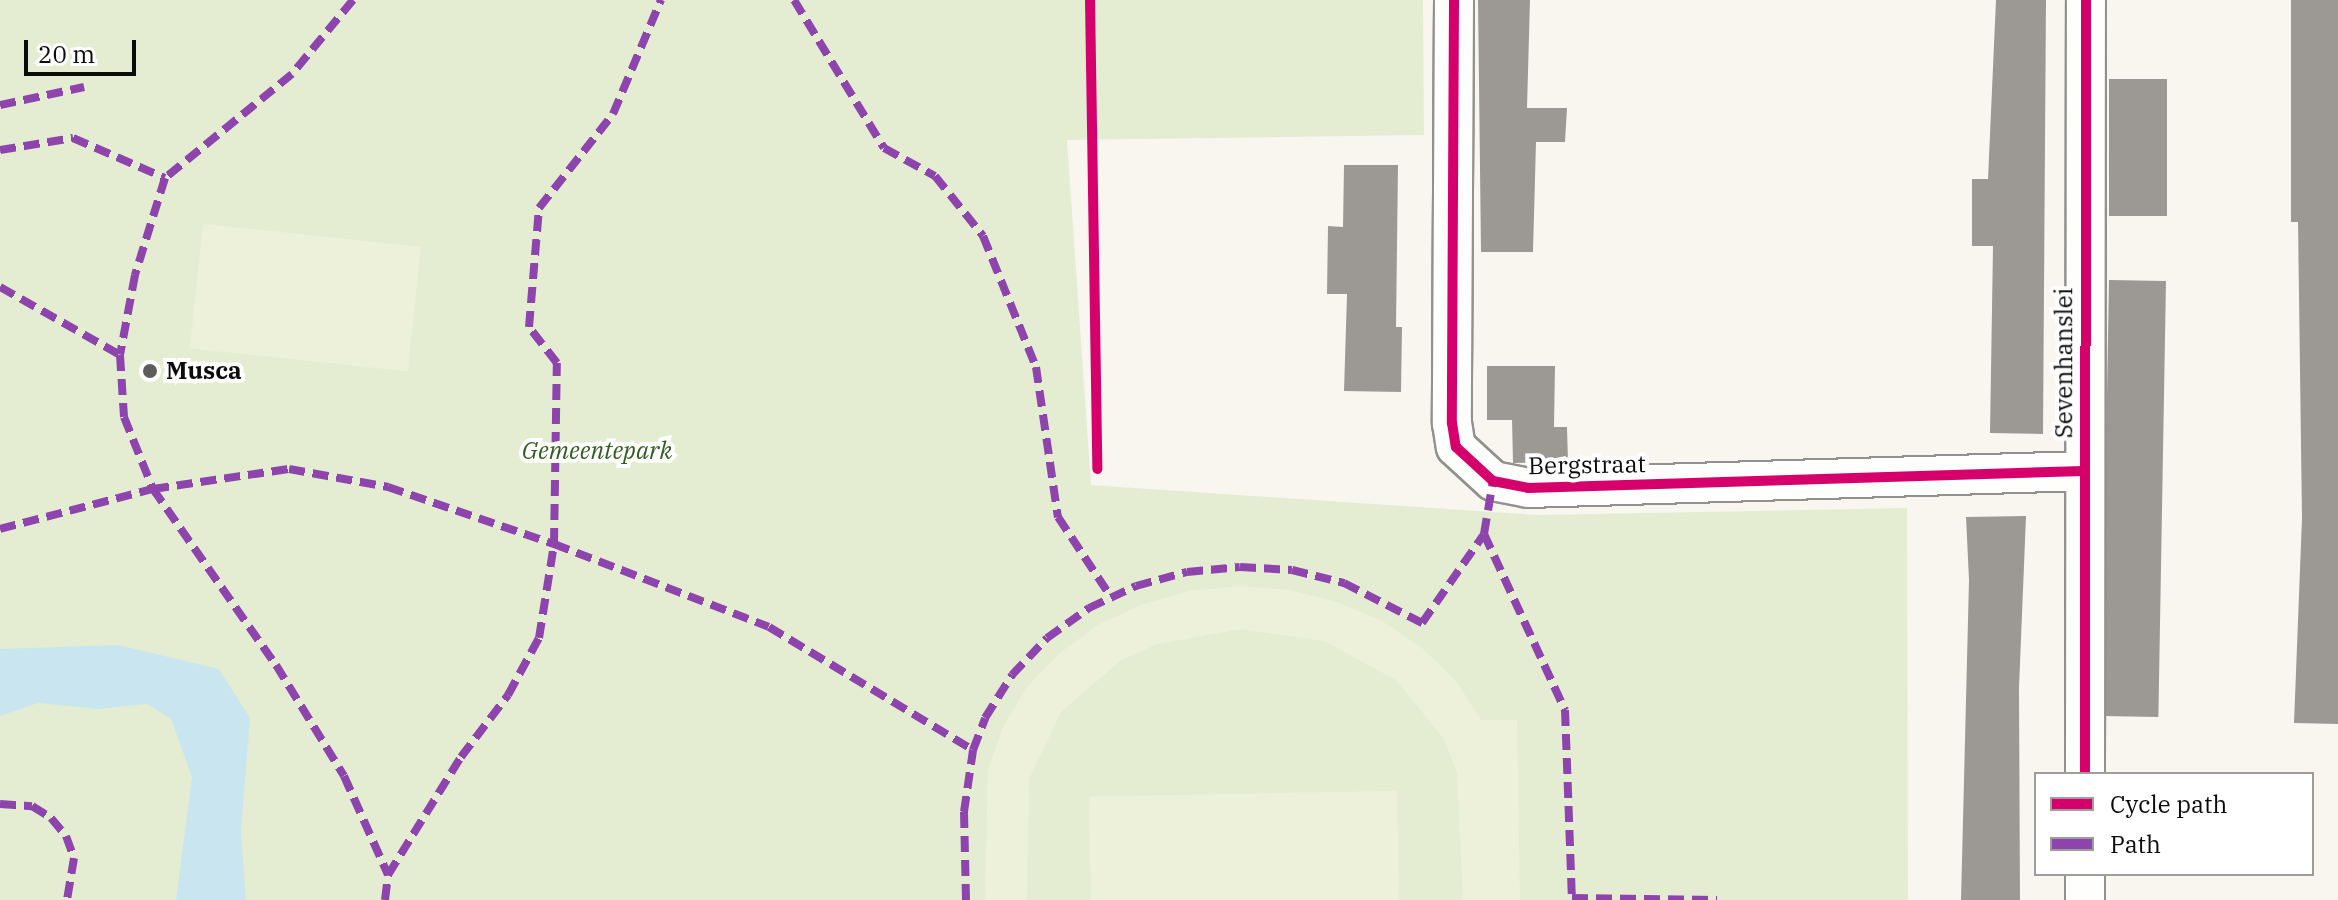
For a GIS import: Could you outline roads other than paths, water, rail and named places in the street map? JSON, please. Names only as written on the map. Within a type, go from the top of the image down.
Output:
[{"type":"street","name":"Bergstraat","points":[[1454,0],[1452,423],[1456,447],[1493,481],[1528,488],[2084,471]]},
{"type":"street","name":"Sevenhanslei","points":[[2085,772],[2086,0]]},
{"type":"street","points":[[2085,876],[2085,900]]},
{"type":"water","points":[[118,645],[219,669],[250,718],[241,832],[246,900],[176,900],[192,777],[171,719],[147,704],[99,709],[38,703],[0,716],[0,649]]},
{"type":"place","name":"Musca","points":[[150,371]]},
{"type":"park label","name":"Gemeentepark","points":[[597,451]]}]
